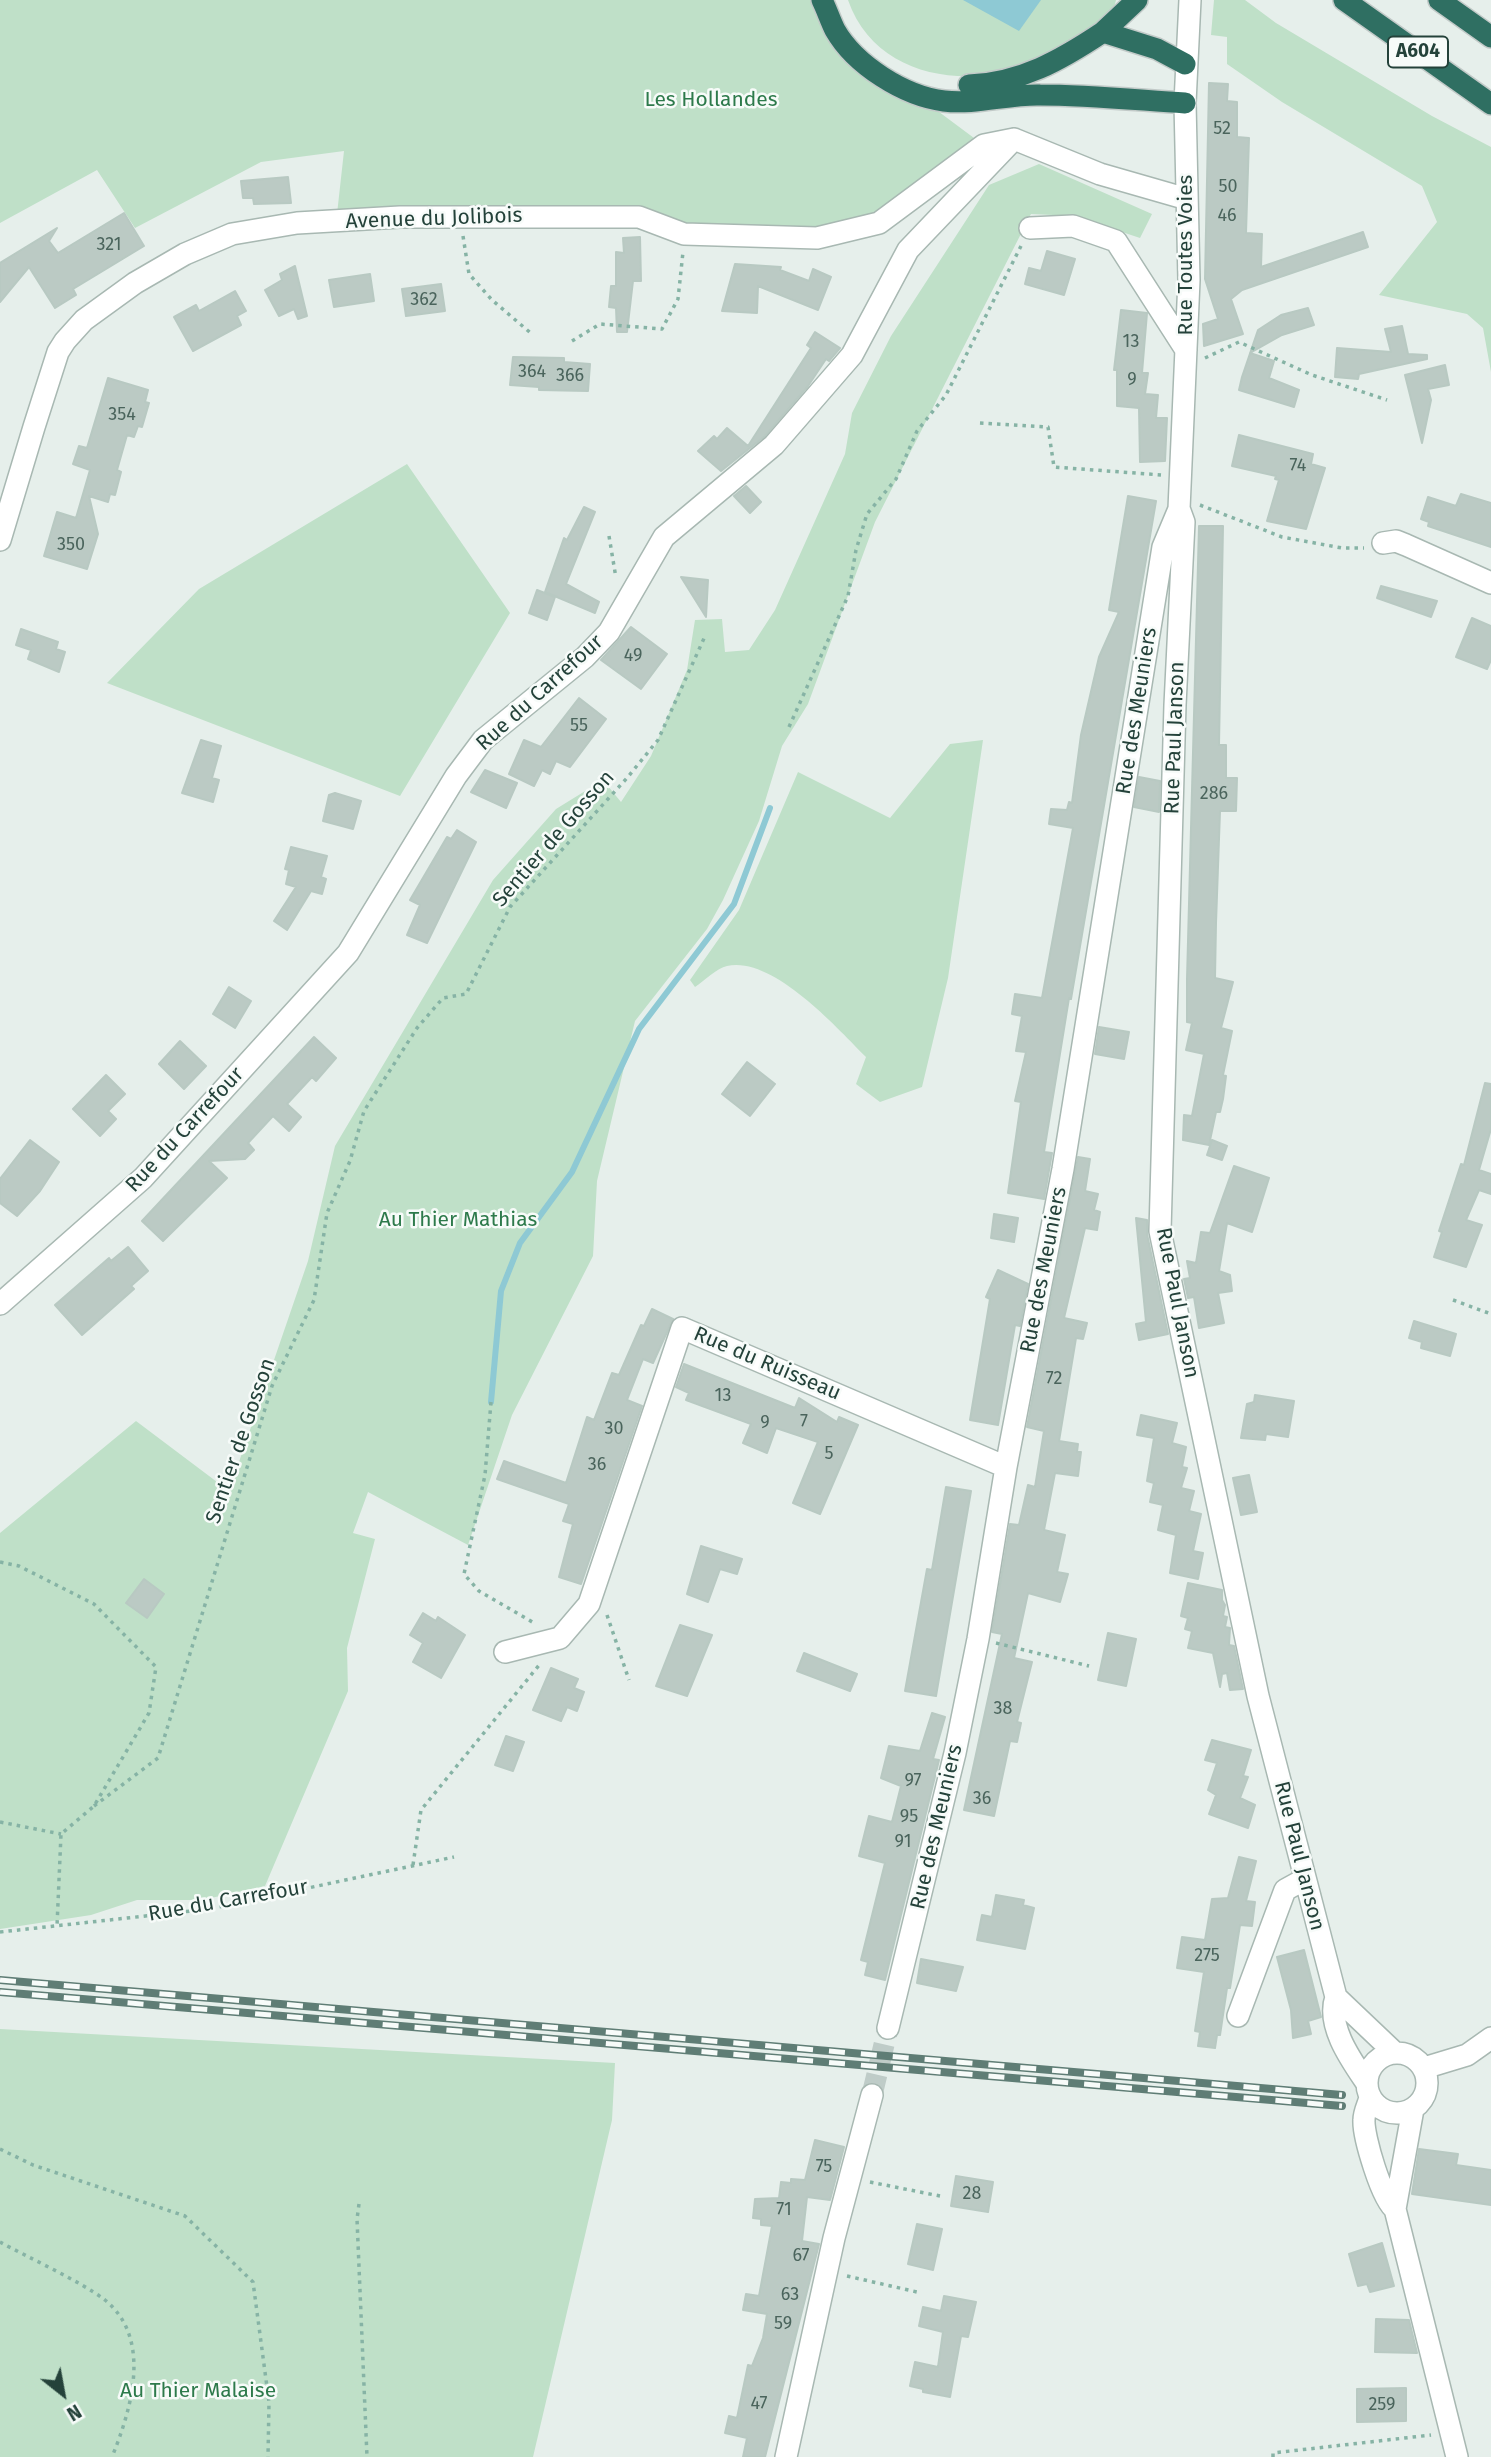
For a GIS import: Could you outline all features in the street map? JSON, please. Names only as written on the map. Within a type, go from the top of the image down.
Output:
[{"type":"highway","points":[[822,0],[835,30],[869,67],[905,89],[925,96],[946,101],[1039,95],[1185,103]]},
{"type":"highway","points":[[834,0],[845,22],[876,56],[911,78],[948,86],[990,85],[1027,75],[1065,57],[1103,32],[1137,0]]},
{"type":"highway","name":"A604","points":[[1344,0],[1491,104]]},
{"type":"highway","name":"A604","points":[[1439,0],[1491,37]]},
{"type":"highway","points":[[1103,32],[1137,41],[1185,64]]},
{"type":"street","name":"Rue Toutes Voies","points":[[1179,507],[1189,280],[1185,64],[1190,0]]},
{"type":"street","points":[[1014,139],[1100,174],[1187,199]]},
{"type":"street","name":"Avenue du Jolibois","points":[[0,540],[58,352],[79,325],[117,295],[185,254],[247,230],[315,221],[461,216],[639,217],[684,234],[804,239],[868,228],[894,213],[984,145],[1014,139]]},
{"type":"street","name":"Rue du Carrefour","points":[[0,1304],[143,1178],[348,953],[456,776],[483,740],[585,657],[609,632],[664,537],[774,445],[852,355],[908,250],[1014,139]]},
{"type":"street","points":[[1030,228],[1073,226],[1116,241],[1186,350]]},
{"type":"street","name":"Rue des Meuniers","points":[[888,2028],[955,1754],[978,1639],[1006,1467],[1063,1168],[1163,547],[1179,507]]},
{"type":"street","name":"Rue Paul Janson","points":[[1179,507],[1184,522],[1175,705],[1160,1231],[1258,1696],[1336,1997],[1332,2010],[1341,2040],[1368,2090]]},
{"type":"street","points":[[1383,543],[1396,541],[1491,583]]},
{"type":"street","name":"Rue du Ruisseau","points":[[560,1638],[589,1604],[682,1328],[1006,1467]]},
{"type":"street","points":[[505,1652],[560,1638]]},
{"type":"street","points":[[1238,2016],[1285,1890],[1305,1879]]},
{"type":"street","points":[[1336,1997],[1395,2053],[1408,2055],[1426,2075],[1424,2097],[1413,2109],[1395,2209],[1457,2457]]},
{"type":"street","points":[[1426,2075],[1491,2038]]},
{"type":"street","points":[[1395,2053],[1375,2063],[1364,2116],[1366,2134],[1386,2201],[1395,2209]]},
{"type":"street","points":[[1426,2075],[1460,2072],[1491,2056]]},
{"type":"street","points":[[1368,2090],[1383,2111],[1392,2113],[1413,2109]]},
{"type":"street","points":[[786,2457],[850,2178],[872,2095]]},
{"type":"path","points":[[461,216],[469,274],[492,300],[533,335]]},
{"type":"path","points":[[789,727],[848,596],[856,550],[867,514],[896,479],[917,431],[946,395],[1030,228]]},
{"type":"path","points":[[572,341],[600,324],[662,329],[678,299],[684,234]]},
{"type":"path","points":[[1185,379],[1207,357],[1238,342],[1312,375],[1387,400]]},
{"type":"path","points":[[980,423],[1048,427],[1054,467],[1181,476]]},
{"type":"path","points":[[1179,507],[1213,508],[1253,527],[1295,539],[1352,549],[1383,543]]},
{"type":"path","name":"Sentier de Gosson","points":[[94,1806],[158,1758],[272,1386],[314,1300],[327,1213],[350,1161],[364,1111],[417,1028],[443,998],[466,994],[510,907],[658,740],[706,634]]},
{"type":"path","points":[[1453,1300],[1491,1314]]},
{"type":"path","points":[[413,1865],[421,1810],[560,1638],[478,1591],[464,1574],[485,1475],[491,1402]]},
{"type":"path","points":[[0,1562],[19,1566],[94,1604],[156,1667],[149,1713],[94,1806],[61,1834],[57,1926]]},
{"type":"path","points":[[596,1583],[629,1680]]},
{"type":"path","points":[[978,1639],[1089,1666]]},
{"type":"path","points":[[0,1822],[61,1834]]},
{"type":"path","name":"Rue du Carrefour","points":[[0,1932],[209,1909],[454,1857]]},
{"type":"path","points":[[0,2149],[33,2165],[185,2216],[253,2282],[269,2402],[268,2457]]},
{"type":"path","points":[[850,2178],[940,2196]]},
{"type":"path","points":[[359,2204],[357,2219],[367,2457]]},
{"type":"path","points":[[0,2242],[105,2300],[126,2330],[132,2351],[132,2398],[112,2457]]},
{"type":"path","points":[[828,2271],[917,2292]]},
{"type":"path","points":[[1273,2457],[1273,2453],[1451,2433]]},
{"type":"green space","name":"Les Hollandes","points":[[0,0],[811,0],[825,27],[974,138],[897,203],[866,222],[831,230],[337,214],[344,151],[261,162],[135,228],[97,170],[0,223]]},
{"type":"green space","points":[[848,0],[1116,0],[1112,16],[1049,57],[992,75],[962,76],[933,73],[906,64],[882,49],[862,28]]},
{"type":"green space","points":[[1214,0],[1245,0],[1276,23],[1432,116],[1491,147],[1491,372],[1483,328],[1467,314],[1379,295],[1437,222],[1422,186],[1282,102],[1227,64],[1227,37],[1211,35]]},
{"type":"green space","name":"Au Thier Mathias","points":[[1039,164],[1152,214],[1140,238],[1074,216],[1031,214],[875,522],[808,704],[782,746],[759,821],[723,900],[707,929],[635,1021],[597,1181],[593,1256],[512,1415],[468,1545],[368,1492],[353,1533],[375,1539],[347,1648],[348,1691],[265,1886],[202,1900],[137,1900],[91,1915],[0,1929],[0,1533],[136,1421],[229,1491],[308,1261],[335,1146],[493,880],[556,809],[603,780],[621,802],[651,756],[687,670],[695,620],[722,619],[725,652],[749,650],[775,610],[845,454],[852,413],[891,336],[989,185]]},
{"type":"green space","points":[[407,464],[510,613],[400,796],[107,683],[199,589]]},
{"type":"green space","points":[[983,740],[948,978],[922,1087],[880,1102],[856,1084],[866,1057],[803,997],[764,972],[745,966],[727,966],[695,987],[690,980],[739,910],[798,772],[890,818],[950,744]]},
{"type":"green space","name":"Au Thier Malaise","points":[[0,2029],[615,2063],[612,2120],[533,2457],[0,2457]]},
{"type":"water","points":[[963,0],[1041,0],[1019,31]]},
{"type":"building","points":[[1209,83],[1228,84],[1227,101],[1237,102],[1237,137],[1249,138],[1246,233],[1262,234],[1261,267],[1363,232],[1368,247],[1242,290],[1231,299],[1243,334],[1204,346],[1203,324],[1218,319],[1205,279]]},
{"type":"building","points":[[288,177],[291,203],[254,204],[253,198],[243,198],[241,181]]},
{"type":"building","points":[[124,213],[144,246],[73,289],[76,295],[55,308],[29,267],[0,302],[0,263],[57,228],[49,241],[58,253]]},
{"type":"building","points":[[640,237],[641,281],[633,281],[627,332],[617,332],[616,308],[609,307],[611,286],[616,286],[616,252],[624,253],[623,238]]},
{"type":"building","points":[[1047,251],[1075,259],[1064,295],[1025,284],[1029,268],[1041,271]]},
{"type":"building","points":[[735,264],[781,267],[780,270],[809,281],[813,269],[831,277],[818,310],[758,286],[757,313],[722,311]]},
{"type":"building","points":[[295,266],[307,316],[298,319],[294,309],[279,316],[265,290],[282,280],[280,274]]},
{"type":"building","points":[[370,274],[374,301],[334,307],[329,280]]},
{"type":"building","points":[[441,284],[445,311],[406,316],[402,289]]},
{"type":"building","points":[[235,291],[246,311],[237,316],[241,325],[193,351],[174,317],[196,305],[199,311]]},
{"type":"building","points":[[1308,308],[1314,325],[1282,335],[1250,353],[1258,330],[1281,315]]},
{"type":"building","points":[[1121,310],[1147,313],[1142,373],[1148,373],[1145,394],[1158,395],[1156,418],[1167,418],[1165,461],[1140,462],[1139,408],[1117,406],[1117,370],[1114,370]]},
{"type":"building","points":[[1402,326],[1408,354],[1427,355],[1427,359],[1359,374],[1358,379],[1335,377],[1337,348],[1391,352],[1385,329]]},
{"type":"building","points":[[815,332],[840,348],[829,361],[826,359],[808,386],[765,436],[721,471],[698,451],[714,436],[717,439],[727,428],[748,446],[811,348],[807,345]]},
{"type":"building","points":[[1250,353],[1274,361],[1269,378],[1299,390],[1294,407],[1239,390]]},
{"type":"building","points":[[513,357],[564,358],[564,362],[590,364],[588,391],[539,390],[539,387],[510,385]]},
{"type":"building","points":[[1445,365],[1449,385],[1428,389],[1431,400],[1422,443],[1405,375]]},
{"type":"building","points":[[108,378],[148,390],[145,402],[149,403],[142,427],[138,426],[134,437],[127,435],[117,470],[121,472],[115,495],[110,494],[108,502],[89,496],[98,534],[87,569],[44,556],[57,512],[76,518],[90,470],[73,464],[79,446],[87,448]]},
{"type":"building","points":[[1239,435],[1313,454],[1311,464],[1325,468],[1306,529],[1267,521],[1279,480],[1275,479],[1276,476],[1232,466]]},
{"type":"building","points":[[746,486],[761,502],[750,513],[734,496]]},
{"type":"building","points":[[1461,494],[1491,503],[1491,547],[1428,526],[1429,522],[1421,519],[1428,497],[1456,506]]},
{"type":"building","points":[[1128,496],[1156,501],[1044,1152],[1052,1153],[1044,1199],[1008,1193],[1021,1102],[1015,1101],[1026,1052],[1016,1051],[1022,1016],[1012,1014],[1015,994],[1042,998],[1073,828],[1049,824],[1051,809],[1067,810],[1069,802],[1072,803],[1081,735],[1099,657],[1119,612],[1109,610]]},
{"type":"building","points":[[584,507],[595,512],[566,584],[599,602],[595,613],[545,592],[564,538],[567,540]]},
{"type":"building","points":[[1199,526],[1223,526],[1219,745],[1226,745],[1226,778],[1237,778],[1236,811],[1220,811],[1215,978],[1233,982],[1221,1028],[1232,1031],[1223,1075],[1226,1076],[1223,1099],[1220,1112],[1216,1112],[1209,1145],[1183,1140],[1184,1115],[1192,1116],[1204,1054],[1186,1050],[1192,1023],[1187,1022],[1187,979]]},
{"type":"building","points":[[681,577],[708,580],[706,617]]},
{"type":"building","points":[[1381,586],[1437,601],[1431,617],[1377,598]]},
{"type":"building","points":[[537,590],[555,597],[547,620],[529,613]]},
{"type":"building","points":[[1472,618],[1491,626],[1491,660],[1487,669],[1456,657]]},
{"type":"building","points":[[631,627],[667,654],[641,689],[601,660]]},
{"type":"building","points":[[21,629],[58,642],[56,649],[65,652],[59,672],[28,659],[31,650],[16,645]]},
{"type":"building","points":[[579,698],[606,719],[570,767],[556,761],[550,774],[542,770],[534,786],[509,774],[524,740],[541,747]]},
{"type":"building","points":[[201,740],[221,746],[212,778],[219,780],[213,802],[182,793]]},
{"type":"building","points":[[485,770],[517,783],[506,808],[471,792]]},
{"type":"building","points":[[1139,777],[1160,781],[1159,812],[1134,807]]},
{"type":"building","points":[[335,793],[361,801],[353,829],[323,821],[329,795]]},
{"type":"building","points":[[457,830],[476,842],[427,943],[407,935],[420,905],[410,900],[447,837],[451,839]]},
{"type":"building","points":[[291,847],[327,856],[321,877],[326,879],[322,894],[311,891],[287,930],[274,921],[296,887],[286,884],[289,870],[285,869]]},
{"type":"building","points":[[229,987],[251,1001],[235,1028],[213,1014]]},
{"type":"building","points":[[1099,1027],[1129,1032],[1124,1059],[1095,1054]]},
{"type":"building","points":[[314,1037],[336,1058],[316,1081],[312,1077],[287,1104],[301,1117],[289,1131],[273,1116],[248,1143],[254,1150],[245,1159],[209,1161],[227,1178],[163,1241],[142,1221]]},
{"type":"building","points":[[180,1041],[206,1066],[184,1089],[159,1064]]},
{"type":"building","points":[[747,1062],[775,1084],[750,1116],[722,1094]]},
{"type":"building","points":[[106,1075],[125,1094],[108,1111],[116,1119],[100,1136],[73,1109]]},
{"type":"building","points":[[1485,1083],[1491,1084],[1491,1129],[1479,1170],[1491,1174],[1491,1194],[1479,1190],[1466,1220],[1482,1225],[1466,1267],[1434,1257],[1442,1232],[1439,1231],[1461,1164],[1464,1165]]},
{"type":"building","points":[[30,1140],[59,1162],[40,1191],[17,1216],[0,1203],[0,1179]]},
{"type":"building","points":[[1212,1140],[1227,1146],[1222,1160],[1207,1155]]},
{"type":"building","points":[[1078,1157],[1090,1159],[1085,1191],[1098,1194],[1094,1210],[1100,1212],[1097,1230],[1085,1228],[1064,1318],[1087,1323],[1083,1339],[1076,1338],[1059,1441],[1078,1444],[1077,1452],[1081,1452],[1078,1476],[1055,1473],[1044,1530],[1065,1535],[1057,1572],[1068,1574],[1060,1602],[1028,1593],[1014,1658],[1032,1662],[1017,1722],[1021,1723],[1017,1742],[1010,1741],[994,1816],[964,1810],[1002,1634],[992,1632],[1010,1524],[1019,1525],[1028,1485],[1035,1487],[1044,1431],[1027,1427]]},
{"type":"building","points":[[1234,1166],[1269,1178],[1252,1232],[1227,1223],[1219,1271],[1230,1275],[1232,1291],[1218,1293],[1224,1323],[1199,1328],[1194,1297],[1188,1298],[1184,1279],[1190,1278],[1187,1261],[1196,1263],[1201,1232],[1210,1233]]},
{"type":"building","points":[[994,1214],[1018,1218],[1014,1242],[991,1238]]},
{"type":"building","points":[[1136,1218],[1147,1220],[1147,1234],[1168,1334],[1139,1340],[1136,1324],[1146,1322]]},
{"type":"building","points":[[128,1247],[148,1271],[131,1286],[134,1289],[82,1335],[55,1305],[109,1258],[111,1261]]},
{"type":"building","points":[[998,1270],[1028,1284],[1020,1326],[1015,1325],[998,1425],[970,1420],[990,1299],[986,1297]]},
{"type":"building","points":[[652,1309],[673,1319],[653,1363],[643,1359],[627,1400],[642,1406],[581,1584],[559,1577],[573,1524],[563,1521],[569,1504],[497,1479],[504,1461],[566,1483],[587,1417],[594,1420],[612,1373],[619,1375],[641,1325],[644,1326]]},
{"type":"building","points":[[1414,1321],[1456,1334],[1450,1356],[1421,1348],[1422,1342],[1409,1338]]},
{"type":"building","points":[[684,1364],[795,1408],[799,1398],[837,1422],[839,1417],[858,1425],[820,1514],[793,1503],[818,1442],[776,1428],[767,1453],[743,1443],[751,1424],[686,1400],[689,1393],[676,1387]]},
{"type":"building","points":[[1255,1395],[1294,1401],[1288,1437],[1266,1434],[1265,1440],[1241,1438],[1247,1404],[1254,1402]]},
{"type":"building","points":[[1141,1415],[1177,1423],[1172,1443],[1186,1447],[1182,1467],[1187,1468],[1181,1488],[1194,1491],[1189,1511],[1201,1514],[1193,1551],[1203,1553],[1198,1579],[1170,1573],[1176,1535],[1158,1530],[1163,1505],[1150,1502],[1154,1483],[1147,1481],[1154,1438],[1137,1435]]},
{"type":"building","points":[[1249,1475],[1257,1512],[1241,1515],[1233,1478]]},
{"type":"building","points":[[946,1487],[971,1491],[936,1696],[905,1691],[927,1569],[932,1570]]},
{"type":"building","points":[[701,1546],[742,1559],[737,1574],[720,1569],[708,1602],[687,1594]]},
{"type":"building","points":[[144,1579],[164,1594],[147,1618],[126,1603]]},
{"type":"building","points":[[1188,1583],[1222,1590],[1225,1605],[1223,1616],[1227,1617],[1225,1627],[1230,1628],[1229,1645],[1234,1646],[1243,1689],[1230,1690],[1227,1673],[1222,1674],[1220,1687],[1213,1653],[1188,1648],[1192,1631],[1185,1629],[1188,1618],[1181,1616]]},
{"type":"building","points":[[423,1613],[436,1621],[438,1617],[465,1635],[441,1678],[413,1662],[423,1643],[410,1635]]},
{"type":"building","points":[[680,1625],[712,1635],[687,1696],[656,1686]]},
{"type":"building","points":[[1108,1633],[1136,1639],[1126,1686],[1098,1680]]},
{"type":"building","points":[[804,1653],[857,1674],[850,1691],[797,1671]]},
{"type":"building","points":[[551,1668],[578,1679],[574,1688],[584,1692],[577,1711],[567,1707],[561,1721],[533,1710]]},
{"type":"building","points":[[932,1713],[945,1717],[933,1759],[939,1760],[885,1980],[865,1975],[868,1962],[861,1960],[885,1863],[859,1856],[869,1816],[892,1822],[901,1786],[881,1778],[889,1746],[920,1751]]},
{"type":"building","points":[[506,1736],[524,1742],[513,1771],[495,1765]]},
{"type":"building","points":[[1212,1740],[1251,1750],[1243,1776],[1248,1777],[1240,1798],[1255,1805],[1248,1828],[1209,1814],[1216,1795],[1208,1790],[1217,1763],[1205,1760]]},
{"type":"building","points":[[1239,1857],[1256,1861],[1246,1901],[1255,1902],[1252,1926],[1240,1925],[1230,1988],[1227,1988],[1220,2035],[1217,2035],[1215,2048],[1198,2046],[1200,2032],[1195,2031],[1204,1972],[1177,1968],[1182,1937],[1205,1940],[1212,1899],[1228,1898]]},
{"type":"building","points":[[996,1895],[1024,1900],[1023,1905],[1034,1908],[1025,1949],[977,1940],[982,1915],[992,1917]]},
{"type":"building","points":[[1304,1950],[1321,2017],[1308,2021],[1311,2034],[1293,2038],[1291,2010],[1277,1957]]},
{"type":"building","points":[[921,1959],[963,1967],[956,1991],[917,1983]]},
{"type":"building","points":[[815,2140],[844,2147],[830,2200],[807,2197],[802,2241],[819,2244],[765,2457],[743,2457],[747,2438],[725,2433],[729,2416],[737,2418],[748,2365],[752,2366],[763,2338],[767,2314],[743,2310],[746,2294],[759,2296],[772,2226],[761,2225],[761,2219],[753,2218],[755,2199],[779,2198],[781,2182],[791,2183],[791,2179],[805,2180]]},
{"type":"building","points":[[1419,2149],[1458,2154],[1456,2165],[1491,2170],[1491,2205],[1412,2194]]},
{"type":"building","points":[[956,2176],[993,2182],[988,2212],[951,2206]]},
{"type":"building","points":[[917,2224],[942,2229],[933,2270],[908,2264]]},
{"type":"building","points":[[1382,2243],[1394,2286],[1370,2292],[1367,2284],[1358,2286],[1349,2254]]},
{"type":"building","points":[[944,2296],[976,2302],[968,2337],[961,2336],[950,2397],[923,2392],[923,2389],[910,2386],[915,2362],[938,2367],[943,2332],[919,2326],[923,2307],[941,2311]]},
{"type":"building","points":[[1376,2319],[1409,2320],[1417,2353],[1375,2352]]},
{"type":"building","points":[[1406,2388],[1406,2421],[1357,2422],[1357,2389]]},
{"type":"waterway","points":[[491,1402],[501,1291],[520,1243],[572,1172],[639,1029],[734,904],[770,808]]},
{"type":"tunnel","points":[[872,2095],[888,2028]]},
{"type":"railway","points":[[0,1980],[1342,2095]]},
{"type":"railway","points":[[0,1992],[1342,2106]]}]
